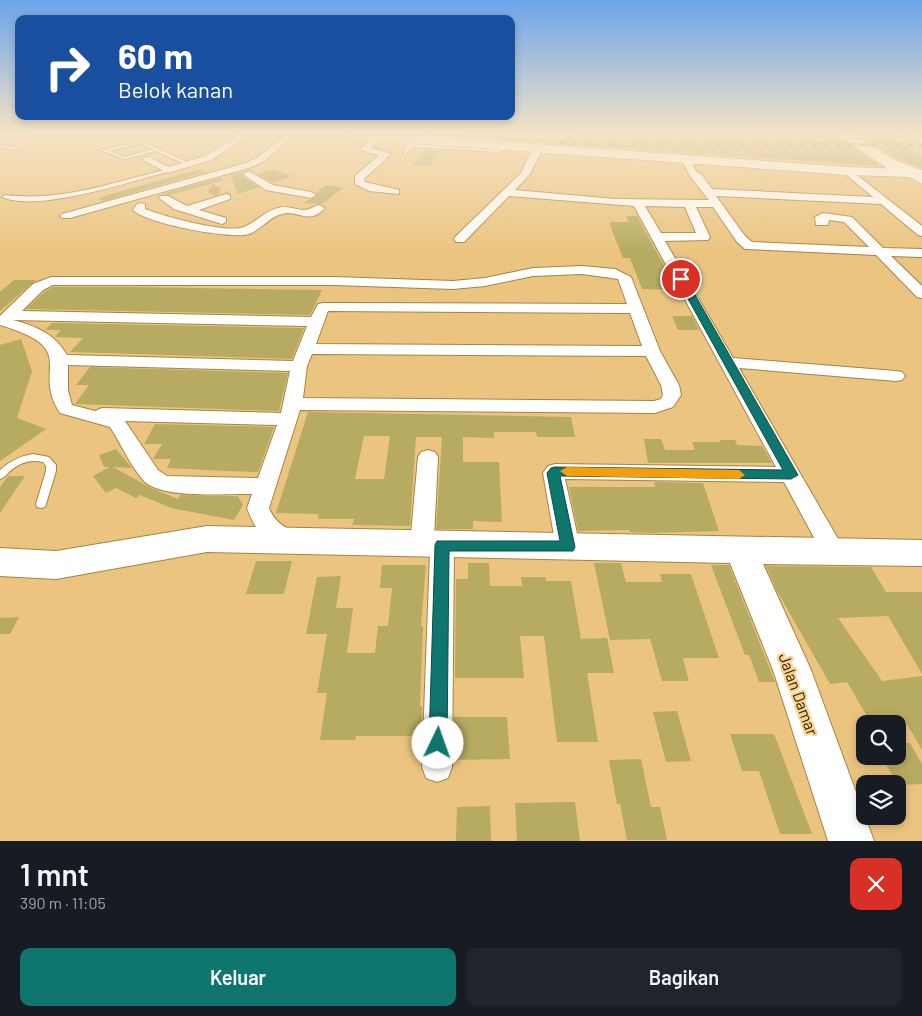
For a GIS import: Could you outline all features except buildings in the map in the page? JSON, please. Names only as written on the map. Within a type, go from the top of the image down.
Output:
[{"type":"main road","points":[[890,174],[912,176]]},
{"type":"street","points":[[66,216],[128,197],[231,174]]},
{"type":"street","points":[[238,174],[208,187],[141,206],[138,210],[150,216],[197,227],[238,232],[246,230],[282,210],[305,214],[319,208]]},
{"type":"street","points":[[251,174],[270,188],[311,195]]},
{"type":"street","points":[[363,174],[359,178],[359,181],[365,187],[395,192]]},
{"type":"street","points":[[460,239],[525,174]]},
{"type":"street","points":[[694,174],[718,204],[741,239],[749,246],[922,253]]},
{"type":"street","points":[[852,174],[922,232]]},
{"type":"street","points":[[708,192],[886,201]]},
{"type":"street","points":[[508,193],[638,203],[718,204]]},
{"type":"street","points":[[128,197],[141,206]]},
{"type":"street","points":[[186,210],[226,197]]},
{"type":"street","points":[[164,198],[186,210],[222,220]]},
{"type":"street","points":[[799,198],[809,208]]},
{"type":"street","points":[[638,203],[833,551]]},
{"type":"street","points":[[658,238],[704,237],[689,204]]},
{"type":"street","points":[[820,222],[824,222],[821,217],[823,216],[847,218],[922,294]]},
{"type":"street","points":[[78,414],[655,407],[666,403],[672,395],[670,385],[652,350],[624,277],[615,273],[599,271],[533,272],[485,282],[453,284],[334,281],[51,281],[38,287],[9,315],[5,322],[25,328],[50,341],[60,360],[61,403],[66,409],[78,414],[117,423],[139,458],[160,482],[172,485],[265,486]]},
{"type":"street","points":[[292,541],[272,534],[263,524],[258,508],[291,412],[303,357],[334,281]]},
{"type":"street","points":[[9,315],[319,314],[635,309]]},
{"type":"street","points":[[60,360],[652,350]]},
{"type":"street","points":[[728,362],[896,376]]},
{"type":"street","points":[[428,458],[437,767]]},
{"type":"street","points":[[568,547],[553,473],[555,471],[791,475]]},
{"type":"street","points":[[0,562],[56,564],[207,539],[432,545],[922,553]]},
{"type":"street","name":"Jalan Damar","points":[[740,549],[792,670],[851,841]]},
{"type":"lane","points":[[5,197],[25,200],[63,195],[150,174]]},
{"type":"lane","points":[[0,476],[8,467],[21,460],[41,457],[48,461],[51,471],[41,504]]},
{"type":"tunnel","points":[[210,188],[226,197]]},
{"type":"slow traffic","points":[[567,471],[739,475]]},
{"type":"route","points":[[438,743],[442,545],[568,547],[553,473],[555,471],[791,475],[681,279]]}]
